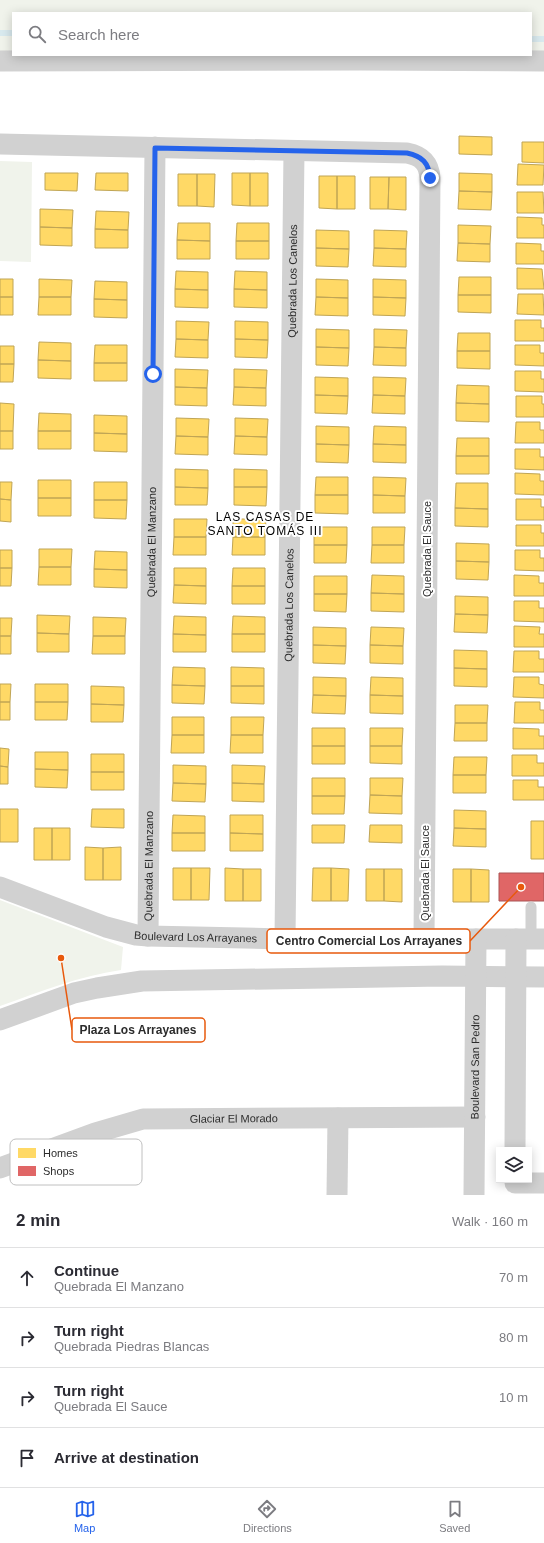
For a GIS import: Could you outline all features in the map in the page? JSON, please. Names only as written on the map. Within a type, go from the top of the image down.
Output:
[{"type":"street","points":[[0,61],[544,61]]},
{"type":"street","points":[[0,144],[294,151]]},
{"type":"street","name":"Quebrada El Manzano","points":[[148,936],[155,148]]},
{"type":"street","name":"Quebrada El Sauce","points":[[294,151],[407,153],[416,155],[424,160],[429,170],[424,939]]},
{"type":"street","name":"Quebrada Los Canelos","points":[[285,939],[294,151]]},
{"type":"street","name":"Boulevard Los Arrayanes","points":[[0,887],[106,927],[136,935],[285,939],[530,939]]},
{"type":"street","name":"Boulevard San Pedro","points":[[474,1195],[476,939]]},
{"type":"street","points":[[515,1147],[516,976],[530,939]]},
{"type":"street","points":[[0,1020],[74,993],[142,981],[544,976]]},
{"type":"street","name":"Glaciar El Morado","points":[[79,1139],[143,1119],[475,1117]]},
{"type":"street","points":[[337,1195],[338,1118]]},
{"type":"street","name":"Glaciar El Morado","points":[[0,1168],[10,1164]]},
{"type":"street","points":[[515,1186],[544,1183]]},
{"type":"lane","points":[[530,939],[531,907]]},
{"type":"shaded area","points":[[0,0],[544,0],[544,71],[0,66]]},
{"type":"shaded area","points":[[0,161],[32,162],[31,262],[0,261]]},
{"type":"shaded area","points":[[0,900],[123,947],[121,970],[75,980],[0,1006]]},
{"type":"building: Homes","points":[[459,136],[492,137],[492,155],[459,154]]},
{"type":"building: Homes","points":[[522,142],[544,142],[544,163],[522,162]]},
{"type":"building: Homes","points":[[518,164],[544,165],[543,185],[517,185]]},
{"type":"building: Homes","points":[[45,173],[78,173],[77,191],[45,190]]},
{"type":"building: Homes","points":[[96,173],[128,173],[128,191],[95,190]]},
{"type":"building: Homes","points":[[232,173],[250,173],[250,206],[232,205]]},
{"type":"building: Homes","points":[[250,173],[268,173],[268,206],[250,206]]},
{"type":"building: Homes","points":[[459,173],[492,174],[492,192],[459,191]]},
{"type":"building: Homes","points":[[178,174],[197,174],[197,206],[178,206]]},
{"type":"building: Homes","points":[[197,174],[215,174],[214,207],[197,206]]},
{"type":"building: Homes","points":[[319,176],[337,176],[337,209],[319,208]]},
{"type":"building: Homes","points":[[337,176],[355,176],[355,209],[337,209]]},
{"type":"building: Homes","points":[[370,177],[389,177],[388,209],[370,209]]},
{"type":"building: Homes","points":[[389,177],[406,177],[406,210],[388,209]]},
{"type":"building: Homes","points":[[459,191],[492,192],[491,210],[458,209]]},
{"type":"building: Homes","points":[[517,192],[543,192],[544,213],[517,213]]},
{"type":"building: Homes","points":[[40,209],[73,210],[72,228],[40,227]]},
{"type":"building: Homes","points":[[96,211],[129,212],[128,230],[95,229]]},
{"type":"building: Homes","points":[[517,217],[542,218],[542,225],[544,225],[544,238],[517,238]]},
{"type":"building: Homes","points":[[178,223],[210,223],[210,241],[177,240]]},
{"type":"building: Homes","points":[[237,223],[269,223],[269,241],[236,241]]},
{"type":"building: Homes","points":[[458,225],[491,226],[490,244],[458,243]]},
{"type":"building: Homes","points":[[40,227],[72,228],[72,246],[40,245]]},
{"type":"building: Homes","points":[[95,229],[128,230],[128,248],[95,248]]},
{"type":"building: Homes","points":[[316,230],[349,231],[349,249],[316,248]]},
{"type":"building: Homes","points":[[374,230],[407,231],[406,249],[374,248]]},
{"type":"building: Homes","points":[[177,240],[210,241],[210,259],[177,259]]},
{"type":"building: Homes","points":[[236,241],[269,241],[269,259],[236,259]]},
{"type":"building: Homes","points":[[458,243],[490,244],[490,262],[457,261]]},
{"type":"building: Homes","points":[[516,243],[541,244],[541,251],[544,251],[544,264],[516,264]]},
{"type":"building: Homes","points":[[316,248],[349,249],[348,267],[316,266]]},
{"type":"building: Homes","points":[[374,248],[406,249],[406,267],[373,266]]},
{"type":"building: Homes","points":[[517,268],[542,269],[544,289],[517,289]]},
{"type":"building: Homes","points":[[176,271],[208,272],[208,290],[175,289]]},
{"type":"building: Homes","points":[[235,271],[267,272],[267,290],[234,289]]},
{"type":"building: Homes","points":[[459,277],[491,277],[491,295],[458,295]]},
{"type":"building: Homes","points":[[0,279],[13,279],[13,297],[0,297]]},
{"type":"building: Homes","points":[[39,279],[72,280],[71,297],[39,297]]},
{"type":"building: Homes","points":[[316,279],[348,280],[348,298],[316,297]]},
{"type":"building: Homes","points":[[373,279],[406,280],[406,298],[373,297]]},
{"type":"building: Homes","points":[[95,281],[127,282],[127,300],[94,299]]},
{"type":"building: Homes","points":[[175,289],[208,290],[208,308],[175,307]]},
{"type":"building: Homes","points":[[234,289],[267,290],[267,308],[234,307]]},
{"type":"building: Homes","points":[[518,294],[543,294],[544,315],[517,314]]},
{"type":"building: Homes","points":[[458,295],[491,295],[491,313],[458,312]]},
{"type":"building: Homes","points":[[0,297],[13,297],[13,315],[0,315]]},
{"type":"building: Homes","points":[[39,297],[71,297],[71,315],[38,315]]},
{"type":"building: Homes","points":[[316,297],[348,298],[348,316],[315,315]]},
{"type":"building: Homes","points":[[373,297],[406,298],[405,316],[373,315]]},
{"type":"building: Homes","points":[[94,299],[127,300],[127,318],[94,317]]},
{"type":"building: Homes","points":[[515,320],[541,320],[541,328],[544,328],[544,341],[515,341]]},
{"type":"building: Homes","points":[[176,321],[209,322],[208,340],[176,339]]},
{"type":"building: Homes","points":[[235,321],[268,322],[268,340],[235,339]]},
{"type":"building: Homes","points":[[316,329],[349,330],[349,348],[316,347]]},
{"type":"building: Homes","points":[[374,329],[407,330],[406,348],[374,347]]},
{"type":"building: Homes","points":[[458,333],[490,333],[490,351],[457,351]]},
{"type":"building: Homes","points":[[176,339],[208,340],[208,358],[175,357]]},
{"type":"building: Homes","points":[[235,339],[268,340],[267,358],[235,357]]},
{"type":"building: Homes","points":[[39,342],[71,343],[71,361],[38,360]]},
{"type":"building: Homes","points":[[95,345],[127,345],[127,363],[94,363]]},
{"type":"building: Homes","points":[[515,345],[540,345],[540,353],[544,353],[544,366],[515,365]]},
{"type":"building: Homes","points":[[0,346],[14,346],[14,364],[0,364]]},
{"type":"building: Homes","points":[[316,347],[349,348],[348,366],[316,365]]},
{"type":"building: Homes","points":[[374,347],[406,348],[406,366],[373,365]]},
{"type":"building: Homes","points":[[457,351],[490,351],[490,369],[457,368]]},
{"type":"building: Homes","points":[[38,360],[71,361],[71,379],[38,378]]},
{"type":"building: Homes","points":[[94,363],[127,363],[127,381],[94,381]]},
{"type":"building: Homes","points":[[0,364],[14,364],[13,382],[0,382]]},
{"type":"building: Homes","points":[[175,369],[208,370],[207,388],[175,387]]},
{"type":"building: Homes","points":[[234,369],[267,370],[266,388],[234,387]]},
{"type":"building: Homes","points":[[515,371],[541,371],[541,379],[544,379],[544,392],[515,391]]},
{"type":"building: Homes","points":[[315,377],[348,378],[348,396],[315,395]]},
{"type":"building: Homes","points":[[373,377],[406,378],[405,396],[373,395]]},
{"type":"building: Homes","points":[[457,385],[489,386],[489,404],[456,403]]},
{"type":"building: Homes","points":[[175,387],[207,388],[207,406],[175,405]]},
{"type":"building: Homes","points":[[234,387],[266,388],[266,406],[233,405]]},
{"type":"building: Homes","points":[[315,395],[348,396],[347,414],[315,413]]},
{"type":"building: Homes","points":[[373,395],[405,396],[405,414],[372,413]]},
{"type":"building: Homes","points":[[516,396],[542,396],[542,404],[544,404],[544,417],[516,417]]},
{"type":"building: Homes","points":[[0,403],[14,404],[13,431],[0,431]]},
{"type":"building: Homes","points":[[456,403],[489,404],[489,422],[456,421]]},
{"type":"building: Homes","points":[[39,413],[71,414],[71,431],[38,431]]},
{"type":"building: Homes","points":[[94,415],[127,416],[127,434],[94,433]]},
{"type":"building: Homes","points":[[176,418],[209,419],[208,437],[176,436]]},
{"type":"building: Homes","points":[[235,418],[268,419],[267,437],[235,436]]},
{"type":"building: Homes","points":[[516,422],[540,422],[540,430],[544,430],[544,443],[515,443]]},
{"type":"building: Homes","points":[[316,426],[349,427],[349,445],[316,444]]},
{"type":"building: Homes","points":[[374,426],[406,427],[406,445],[373,444]]},
{"type":"building: Homes","points":[[0,431],[13,431],[13,449],[0,449]]},
{"type":"building: Homes","points":[[38,431],[71,431],[71,449],[38,449]]},
{"type":"building: Homes","points":[[94,433],[127,434],[127,452],[94,451]]},
{"type":"building: Homes","points":[[176,436],[208,437],[208,455],[175,454]]},
{"type":"building: Homes","points":[[235,436],[267,437],[267,455],[234,454]]},
{"type":"building: Homes","points":[[457,438],[489,438],[489,456],[456,456]]},
{"type":"building: Homes","points":[[316,444],[349,445],[348,463],[316,462]]},
{"type":"building: Homes","points":[[373,444],[406,445],[406,463],[373,462]]},
{"type":"building: Homes","points":[[515,449],[540,449],[540,457],[544,457],[544,470],[515,469]]},
{"type":"building: Homes","points":[[456,456],[489,456],[489,474],[456,474]]},
{"type":"building: Homes","points":[[175,469],[208,470],[208,488],[175,487]]},
{"type":"building: Homes","points":[[234,469],[267,470],[267,487],[234,487]]},
{"type":"building: Homes","points":[[515,473],[540,474],[540,481],[544,481],[544,495],[515,494]]},
{"type":"building: Homes","points":[[316,477],[348,477],[348,495],[315,495]]},
{"type":"building: Homes","points":[[373,477],[406,478],[405,496],[373,495]]},
{"type":"building: Homes","points":[[38,480],[71,480],[71,498],[38,498]]},
{"type":"building: Homes","points":[[0,482],[12,482],[11,500],[0,499]]},
{"type":"building: Homes","points":[[94,482],[127,482],[127,500],[94,500]]},
{"type":"building: Homes","points":[[456,483],[488,483],[488,509],[455,508]]},
{"type":"building: Homes","points":[[175,487],[208,488],[207,505],[175,505]]},
{"type":"building: Homes","points":[[234,487],[267,487],[266,506],[234,505]]},
{"type":"building: Homes","points":[[315,495],[348,495],[348,514],[315,513]]},
{"type":"building: Homes","points":[[373,495],[405,496],[405,513],[373,513]]},
{"type":"building: Homes","points":[[38,498],[71,498],[71,516],[38,516]]},
{"type":"building: Homes","points":[[0,499],[11,500],[11,522],[0,521]]},
{"type":"building: Homes","points":[[516,499],[541,499],[541,507],[544,507],[544,520],[516,520]]},
{"type":"building: Homes","points":[[94,500],[127,500],[126,519],[94,518]]},
{"type":"building: Homes","points":[[455,508],[488,509],[488,527],[455,526]]},
{"type":"building: Homes","points":[[174,519],[207,519],[206,537],[174,537]]},
{"type":"building: Homes","points":[[233,519],[266,519],[265,537],[233,537]]},
{"type":"building: Homes","points":[[516,525],[541,525],[541,533],[544,533],[544,546],[516,546]]},
{"type":"building: Homes","points":[[314,527],[347,527],[347,545],[314,545]]},
{"type":"building: Homes","points":[[372,527],[405,527],[404,545],[372,545]]},
{"type":"building: Homes","points":[[174,537],[206,537],[206,555],[173,555]]},
{"type":"building: Homes","points":[[233,537],[265,537],[265,555],[232,555]]},
{"type":"building: Homes","points":[[456,543],[489,544],[489,562],[456,561]]},
{"type":"building: Homes","points":[[314,545],[347,545],[346,563],[314,563]]},
{"type":"building: Homes","points":[[372,545],[404,545],[404,563],[371,563]]},
{"type":"building: Homes","points":[[39,549],[72,549],[71,567],[39,567]]},
{"type":"building: Homes","points":[[0,550],[12,550],[12,568],[0,568]]},
{"type":"building: Homes","points":[[515,550],[540,550],[540,558],[544,558],[544,571],[515,570]]},
{"type":"building: Homes","points":[[95,551],[127,552],[127,570],[94,569]]},
{"type":"building: Homes","points":[[456,561],[489,562],[488,580],[456,579]]},
{"type":"building: Homes","points":[[39,567],[71,567],[71,585],[38,585]]},
{"type":"building: Homes","points":[[0,568],[12,568],[11,586],[0,586]]},
{"type":"building: Homes","points":[[174,568],[206,568],[206,586],[174,585]]},
{"type":"building: Homes","points":[[233,568],[265,568],[265,586],[232,586]]},
{"type":"building: Homes","points":[[94,569],[127,570],[127,588],[94,587]]},
{"type":"building: Homes","points":[[372,575],[404,576],[404,594],[371,593]]},
{"type":"building: Homes","points":[[514,575],[539,576],[539,583],[544,583],[544,596],[514,596]]},
{"type":"building: Homes","points":[[314,576],[347,576],[347,594],[314,594]]},
{"type":"building: Homes","points":[[174,585],[206,586],[206,604],[173,603]]},
{"type":"building: Homes","points":[[232,586],[265,586],[265,604],[232,604]]},
{"type":"building: Homes","points":[[371,593],[404,594],[404,612],[371,611]]},
{"type":"building: Homes","points":[[314,594],[347,594],[346,612],[314,611]]},
{"type":"building: Homes","points":[[455,596],[488,597],[488,615],[455,614]]},
{"type":"building: Homes","points":[[514,601],[539,601],[539,608],[544,608],[544,622],[514,621]]},
{"type":"building: Homes","points":[[455,614],[488,615],[487,633],[454,632]]},
{"type":"building: Homes","points":[[37,615],[70,616],[69,634],[37,633]]},
{"type":"building: Homes","points":[[174,616],[206,617],[206,635],[173,634]]},
{"type":"building: Homes","points":[[233,616],[265,617],[265,634],[232,634]]},
{"type":"building: Homes","points":[[93,617],[126,618],[125,636],[93,636]]},
{"type":"building: Homes","points":[[0,618],[12,618],[11,636],[0,636]]},
{"type":"building: Homes","points":[[514,626],[540,627],[539,634],[544,634],[544,647],[514,647]]},
{"type":"building: Homes","points":[[313,627],[346,628],[346,646],[313,645]]},
{"type":"building: Homes","points":[[371,627],[404,628],[403,646],[370,645]]},
{"type":"building: Homes","points":[[37,633],[69,634],[69,652],[37,652]]},
{"type":"building: Homes","points":[[173,634],[206,635],[206,652],[173,652]]},
{"type":"building: Homes","points":[[232,634],[265,634],[265,652],[232,652]]},
{"type":"building: Homes","points":[[0,636],[11,636],[11,654],[0,654]]},
{"type":"building: Homes","points":[[93,636],[125,636],[125,654],[92,654]]},
{"type":"building: Homes","points":[[313,645],[346,646],[345,664],[313,663]]},
{"type":"building: Homes","points":[[370,645],[403,646],[403,664],[370,663]]},
{"type":"building: Homes","points":[[454,650],[487,651],[487,669],[454,668]]},
{"type":"building: Homes","points":[[514,651],[539,651],[539,659],[544,659],[544,672],[513,672]]},
{"type":"building: Homes","points":[[173,667],[205,668],[205,686],[172,685]]},
{"type":"building: Homes","points":[[231,667],[264,668],[264,686],[231,686]]},
{"type":"building: Homes","points":[[454,668],[487,669],[487,687],[454,686]]},
{"type":"building: Homes","points":[[313,677],[346,678],[346,696],[313,695]]},
{"type":"building: Homes","points":[[371,677],[403,678],[403,696],[370,695]]},
{"type":"building: Homes","points":[[514,677],[539,677],[539,684],[544,685],[544,698],[513,697]]},
{"type":"building: Homes","points":[[0,684],[11,684],[10,702],[0,702]]},
{"type":"building: Homes","points":[[35,684],[68,684],[68,702],[35,702]]},
{"type":"building: Homes","points":[[172,685],[205,686],[204,704],[172,703]]},
{"type":"building: Homes","points":[[91,686],[124,687],[124,705],[91,704]]},
{"type":"building: Homes","points":[[231,686],[264,686],[264,704],[231,703]]},
{"type":"building: Homes","points":[[313,695],[346,696],[345,714],[312,713]]},
{"type":"building: Homes","points":[[370,695],[403,696],[403,714],[370,713]]},
{"type":"building: Homes","points":[[0,702],[10,702],[10,720],[0,720]]},
{"type":"building: Homes","points":[[35,702],[68,702],[67,720],[35,720]]},
{"type":"building: Homes","points":[[515,702],[540,702],[540,710],[544,710],[544,723],[514,723]]},
{"type":"building: Homes","points":[[91,704],[124,705],[123,722],[91,722]]},
{"type":"building: Homes","points":[[455,705],[488,705],[487,723],[455,723]]},
{"type":"building: Homes","points":[[172,717],[204,717],[204,735],[172,735]]},
{"type":"building: Homes","points":[[231,717],[264,717],[263,735],[231,735]]},
{"type":"building: Homes","points":[[455,723],[487,723],[487,741],[454,741]]},
{"type":"building: Homes","points":[[312,728],[345,728],[345,746],[312,746]]},
{"type":"building: Homes","points":[[370,728],[403,728],[402,746],[370,746]]},
{"type":"building: Homes","points":[[513,728],[539,729],[539,736],[544,736],[544,749],[513,749]]},
{"type":"building: Homes","points":[[172,735],[204,735],[204,753],[171,753]]},
{"type":"building: Homes","points":[[231,735],[263,735],[263,753],[230,753]]},
{"type":"building: Homes","points":[[312,746],[345,746],[345,764],[312,764]]},
{"type":"building: Homes","points":[[370,746],[402,746],[402,764],[370,763]]},
{"type":"building: Homes","points":[[0,748],[9,749],[8,767],[0,766]]},
{"type":"building: Homes","points":[[35,752],[68,752],[68,770],[35,769]]},
{"type":"building: Homes","points":[[91,754],[124,754],[124,772],[91,772]]},
{"type":"building: Homes","points":[[512,755],[537,755],[537,763],[544,763],[544,776],[512,776]]},
{"type":"building: Homes","points":[[454,757],[487,757],[486,775],[453,775]]},
{"type":"building: Homes","points":[[173,765],[206,766],[206,784],[173,783]]},
{"type":"building: Homes","points":[[232,765],[265,766],[264,784],[232,783]]},
{"type":"building: Homes","points":[[0,766],[8,767],[8,784],[0,784]]},
{"type":"building: Homes","points":[[35,769],[68,770],[67,788],[35,787]]},
{"type":"building: Homes","points":[[91,772],[124,772],[124,790],[91,790]]},
{"type":"building: Homes","points":[[453,775],[486,775],[486,793],[453,793]]},
{"type":"building: Homes","points":[[312,778],[345,778],[345,796],[312,796]]},
{"type":"building: Homes","points":[[370,778],[403,778],[402,796],[370,795]]},
{"type":"building: Homes","points":[[513,780],[538,780],[538,787],[544,787],[544,800],[513,800]]},
{"type":"building: Homes","points":[[173,783],[206,784],[205,802],[172,801]]},
{"type":"building: Homes","points":[[232,783],[264,784],[264,802],[232,801]]},
{"type":"building: Homes","points":[[370,795],[402,796],[402,814],[369,813]]},
{"type":"building: Homes","points":[[312,796],[345,796],[344,814],[312,814]]},
{"type":"building: Homes","points":[[0,809],[18,809],[18,842],[0,842]]},
{"type":"building: Homes","points":[[92,809],[124,809],[124,828],[91,827]]},
{"type":"building: Homes","points":[[454,810],[486,811],[486,829],[454,828]]},
{"type":"building: Homes","points":[[173,815],[205,816],[205,833],[172,833]]},
{"type":"building: Homes","points":[[230,815],[263,815],[263,834],[230,833]]},
{"type":"building: Homes","points":[[531,821],[544,821],[544,859],[531,859]]},
{"type":"building: Homes","points":[[312,825],[345,825],[344,843],[312,843]]},
{"type":"building: Homes","points":[[370,825],[402,825],[402,843],[369,842]]},
{"type":"building: Homes","points":[[34,828],[52,828],[52,860],[34,860]]},
{"type":"building: Homes","points":[[52,828],[70,828],[70,860],[52,860]]},
{"type":"building: Homes","points":[[454,828],[486,829],[486,847],[453,846]]},
{"type":"building: Homes","points":[[172,833],[205,833],[205,851],[172,851]]},
{"type":"building: Homes","points":[[230,833],[263,834],[263,851],[230,851]]},
{"type":"building: Homes","points":[[85,847],[103,848],[103,880],[85,880]]},
{"type":"building: Homes","points":[[121,847],[121,880],[103,880],[103,848]]},
{"type":"building: Homes","points":[[173,868],[191,868],[191,900],[173,900]]},
{"type":"building: Homes","points":[[191,868],[210,868],[209,900],[191,900]]},
{"type":"building: Homes","points":[[225,868],[243,869],[243,901],[225,901]]},
{"type":"building: Homes","points":[[313,868],[331,868],[331,901],[312,901]]},
{"type":"building: Homes","points":[[331,868],[349,869],[348,901],[331,901]]},
{"type":"building: Homes","points":[[243,869],[261,869],[261,901],[243,901]]},
{"type":"building: Homes","points":[[366,869],[384,869],[384,901],[366,901]]},
{"type":"building: Homes","points":[[384,869],[402,869],[402,902],[384,901]]},
{"type":"building: Homes","points":[[453,869],[471,869],[471,902],[453,902]]},
{"type":"building: Homes","points":[[471,869],[489,870],[489,902],[471,902]]},
{"type":"building: Shops","points":[[499,873],[544,873],[544,901],[499,901]]},
{"type":"waterway","points":[[0,33],[12,33]]},
{"type":"waterway","points":[[532,39],[544,39]]},
{"type":"place","name":"Centro Comercial Los Arrayanes","points":[[521,887]]},
{"type":"place","name":"Plaza Los Arrayanes","points":[[61,958]]},
{"type":"district","name":"LAS CASAS DE SANTO TOMÁS III","points":[[265,524]]},
{"type":"route","points":[[153,374],[155,148],[407,153],[416,155],[424,160],[428,165],[430,178]]}]
